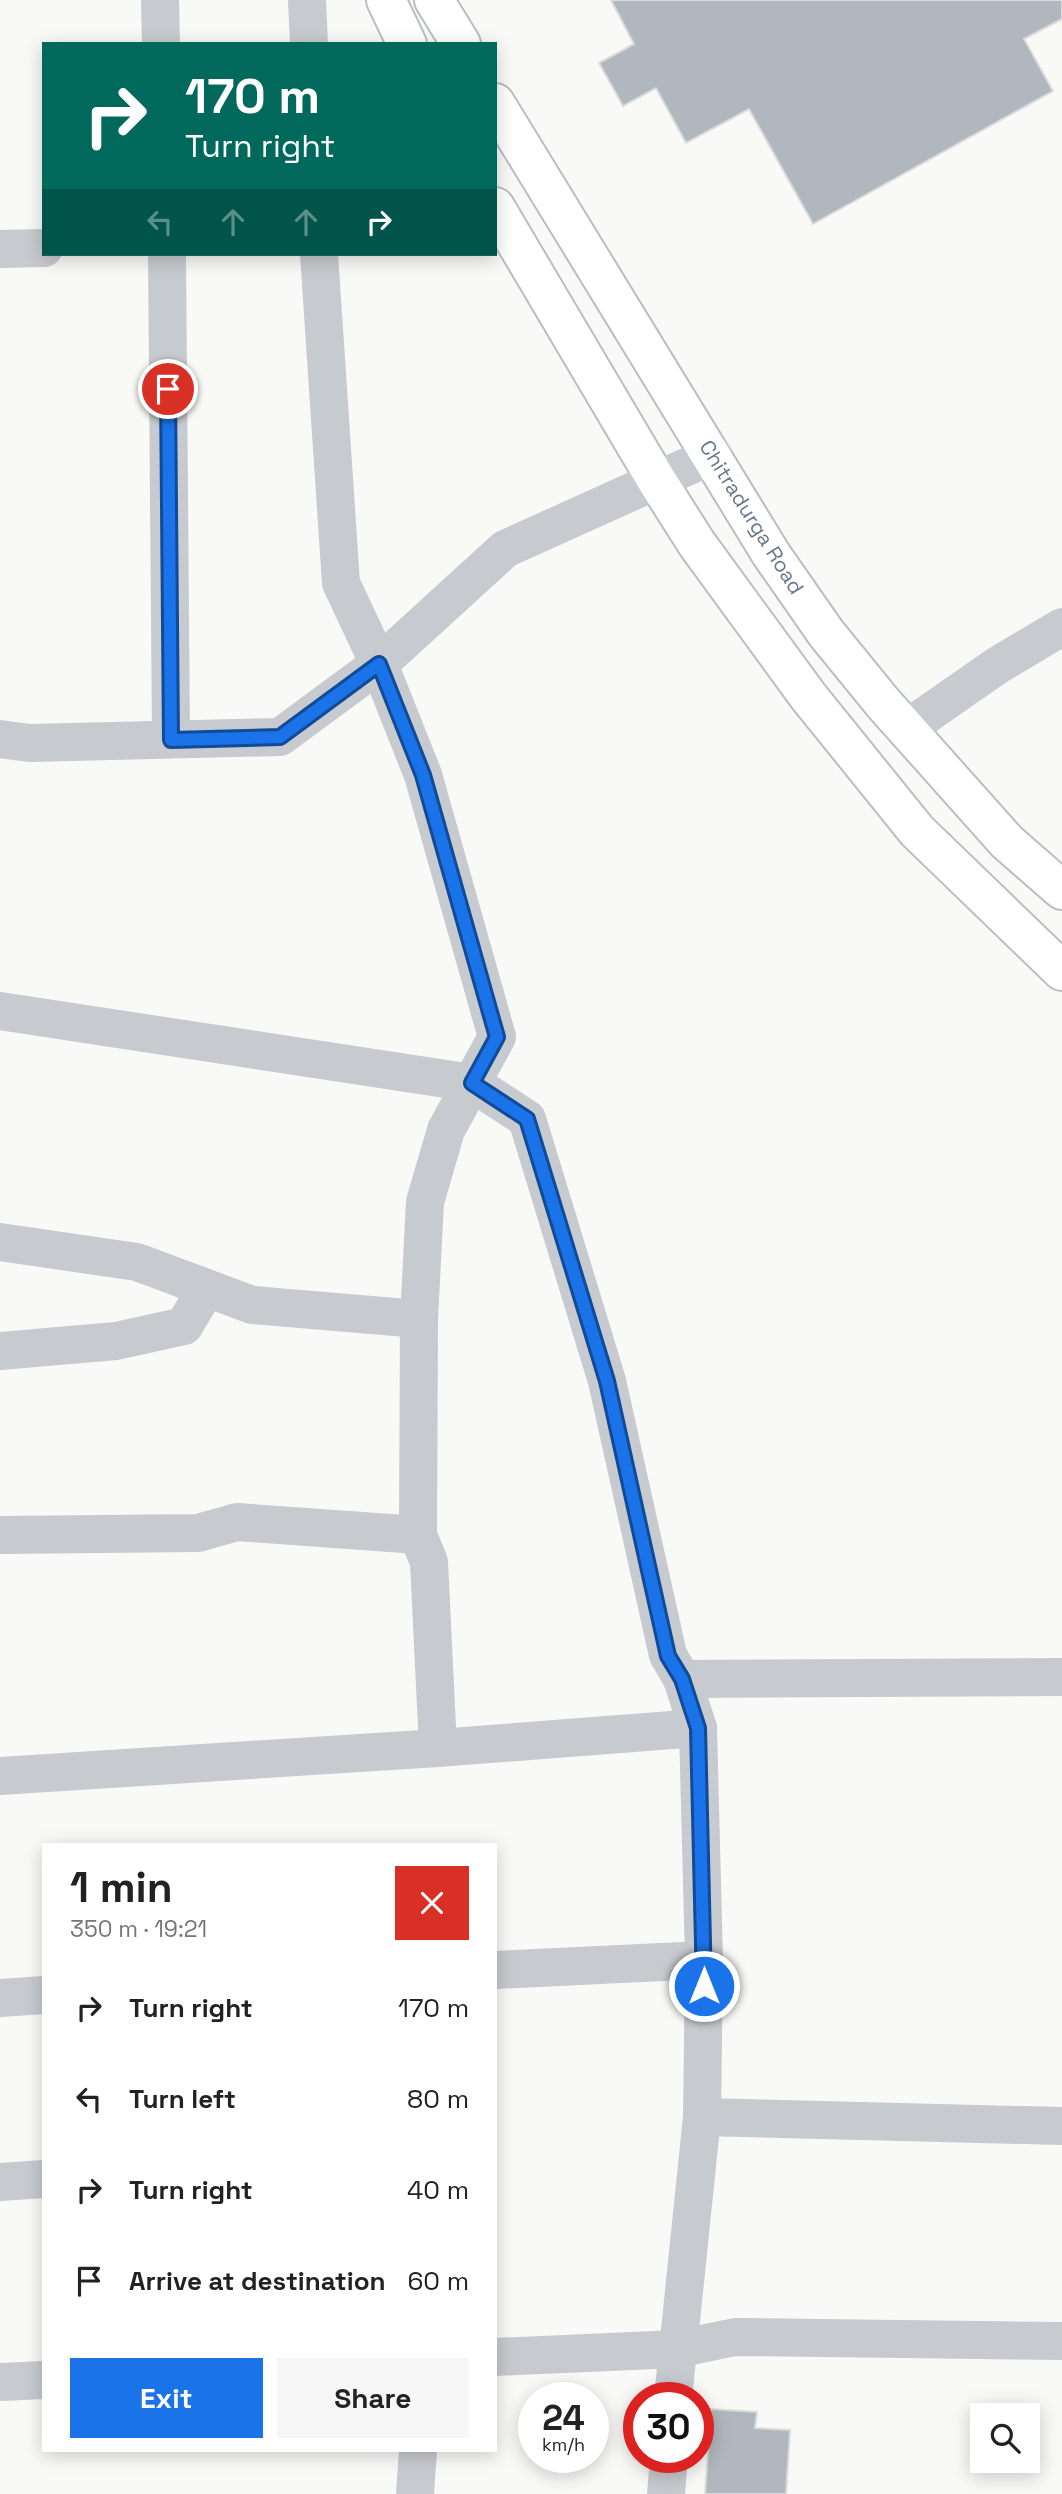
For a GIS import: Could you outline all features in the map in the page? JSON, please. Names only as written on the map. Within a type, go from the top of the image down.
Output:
[{"type":"main road","points":[[386,0],[406,42]]},
{"type":"main road","points":[[434,0],[460,42]]},
{"type":"main road","name":"Chitradurga Road","points":[[503,118],[713,455],[771,554],[826,633],[906,729],[1007,842],[1062,890]]},
{"type":"main road","points":[[497,209],[697,544],[808,696],[917,831],[1062,971]]},
{"type":"street","points":[[160,0],[162,42]]},
{"type":"street","points":[[307,0],[309,42]]},
{"type":"street","points":[[0,249],[42,248]]},
{"type":"street","points":[[167,256],[171,740]]},
{"type":"street","points":[[319,256],[341,583],[379,664],[423,775],[497,1037],[446,1130],[425,1202],[419,1319],[418,1535],[429,1562],[439,1748]]},
{"type":"street","points":[[0,739],[30,743],[280,737],[379,664],[505,549],[713,455]]},
{"type":"street","points":[[906,729],[998,665],[1062,627]]},
{"type":"street","points":[[0,1011],[472,1083],[527,1119],[607,1381],[668,1656],[682,1679],[698,1728],[704,1959],[702,2117],[674,2382]]},
{"type":"street","points":[[0,1242],[138,1262],[252,1305],[419,1319]]},
{"type":"street","points":[[0,1351],[116,1340],[184,1326],[205,1289]]},
{"type":"street","points":[[0,1535],[198,1533],[237,1522],[418,1535]]},
{"type":"street","points":[[682,1679],[1062,1677]]},
{"type":"street","points":[[0,1776],[439,1748],[698,1728]]},
{"type":"street","points":[[497,1970],[704,1959]]},
{"type":"street","points":[[0,1998],[42,1996]]},
{"type":"street","points":[[702,2117],[1062,2126]]},
{"type":"street","points":[[0,2182],[42,2179]]},
{"type":"street","points":[[497,2357],[677,2349],[735,2337],[1062,2341]]},
{"type":"street","points":[[0,2382],[42,2380]]},
{"type":"street","points":[[415,2494],[418,2452]]},
{"type":"street","points":[[666,2494],[668,2473]]},
{"type":"building","points":[[611,0],[1062,0],[1062,19],[1024,39],[1053,91],[813,224],[749,109],[686,143],[656,88],[623,106],[599,63],[634,44]]},
{"type":"building","points":[[714,2409],[757,2412],[755,2428],[790,2430],[786,2494],[705,2494],[706,2473],[714,2473]]},
{"type":"route","points":[[168,389],[171,740],[280,737],[379,664],[423,775],[497,1037],[472,1083],[527,1119],[607,1381],[668,1656],[682,1679],[698,1728],[704,1986]]}]
